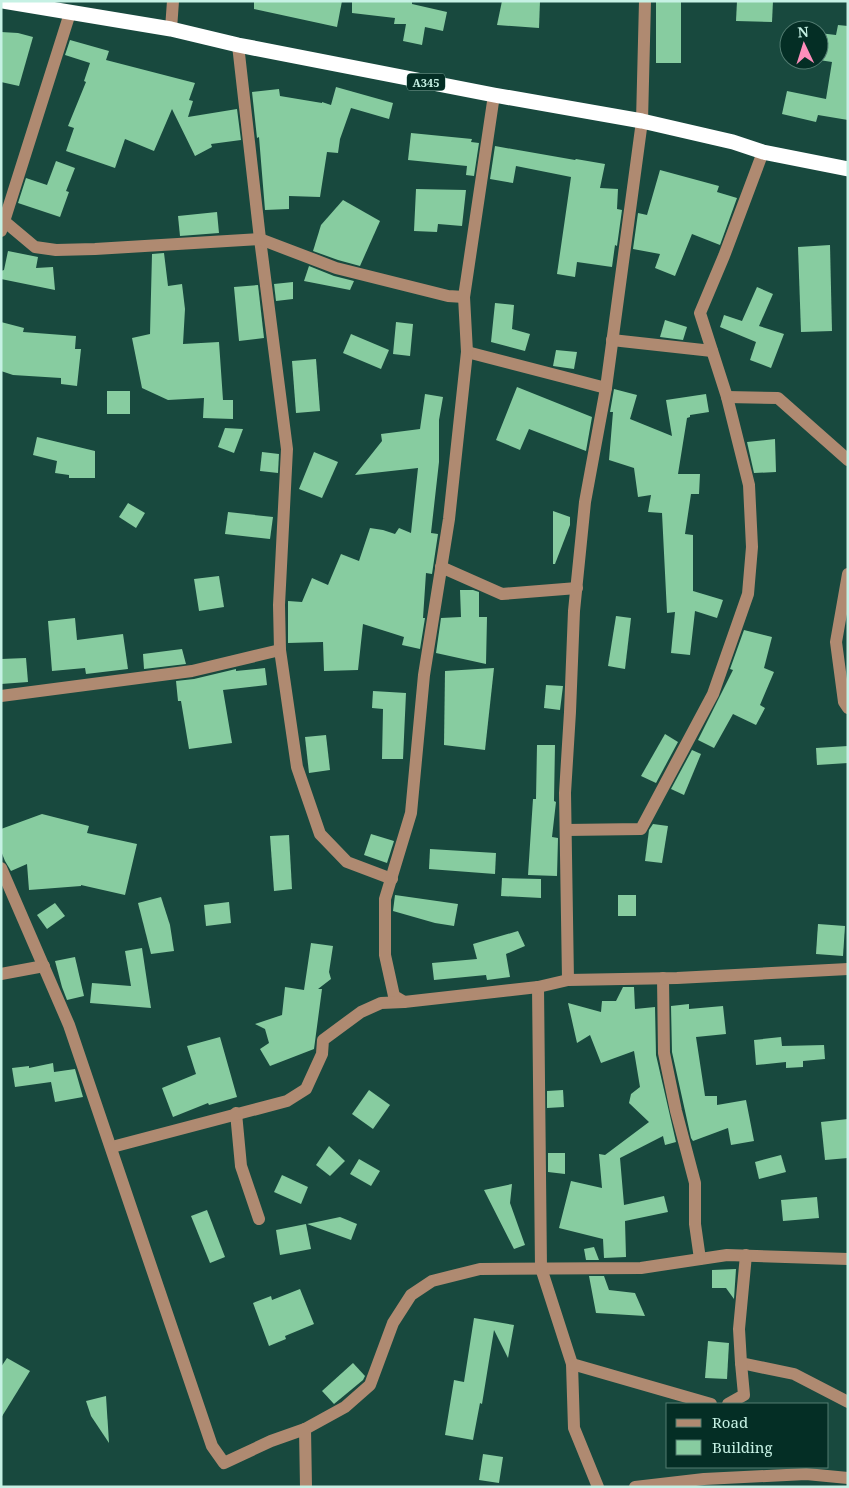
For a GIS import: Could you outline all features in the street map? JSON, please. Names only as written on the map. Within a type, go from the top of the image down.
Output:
[{"type":"highway","name":"A345","points":[[3,1],[171,29],[238,45],[494,95],[642,121],[733,142],[763,152],[848,169]]},
{"type":"street","points":[[171,29],[173,1]]},
{"type":"street","points":[[568,980],[565,793],[577,588],[585,502],[606,388],[642,121],[645,1]]},
{"type":"street","points":[[70,12],[3,226],[35,247],[56,250],[96,250],[260,240],[336,268],[448,296],[464,296]]},
{"type":"street","points":[[238,45],[260,240],[288,450],[279,605],[280,650],[297,767],[320,834],[347,862],[392,879]]},
{"type":"street","points":[[404,1002],[394,996],[385,955],[385,899],[411,813],[424,675],[449,519],[467,352],[464,296],[494,95]]},
{"type":"street","points":[[566,830],[641,830],[713,694],[748,594],[752,547],[749,485],[727,397],[700,313],[724,256],[763,152]]},
{"type":"street","points":[[612,340],[712,351]]},
{"type":"street","points":[[467,352],[606,388]]},
{"type":"street","points":[[727,397],[778,398],[848,460]]},
{"type":"street","points":[[441,567],[502,594],[577,588]]},
{"type":"street","points":[[848,574],[839,675],[844,702],[848,708]]},
{"type":"street","points":[[1,696],[192,671],[280,650]]},
{"type":"street","points":[[1,868],[69,1024],[212,1446],[224,1463],[271,1441],[305,1429],[345,1407],[370,1385],[393,1322],[410,1295],[432,1281],[480,1269],[641,1268],[727,1255],[848,1259]]},
{"type":"street","points":[[1,974],[44,966]]},
{"type":"street","points":[[112,1147],[287,1101],[306,1089],[322,1054],[323,1040],[361,1012],[381,1003],[538,987],[568,980],[663,978],[848,969]]},
{"type":"street","points":[[663,978],[664,1053],[676,1111],[695,1182],[695,1224],[700,1259]]},
{"type":"street","points":[[538,987],[541,1268],[572,1364],[574,1428],[598,1487]]},
{"type":"street","points":[[236,1113],[241,1166],[259,1219]]},
{"type":"street","points":[[730,1403],[744,1395],[739,1329],[746,1255]]},
{"type":"street","points":[[741,1363],[794,1374],[848,1402]]},
{"type":"street","points":[[572,1364],[707,1403]]},
{"type":"street","points":[[305,1429],[306,1487]]},
{"type":"street","points":[[635,1487],[704,1479],[796,1474],[848,1478]]},
{"type":"building","points":[[254,1],[342,1],[337,27],[254,9]]},
{"type":"building","points":[[352,1],[412,1],[412,4],[447,12],[443,31],[425,27],[422,45],[403,41],[406,24],[394,24],[395,18],[352,13]]},
{"type":"building","points":[[502,1],[540,1],[539,28],[497,25]]},
{"type":"building","points":[[656,1],[681,1],[681,63],[656,63]]},
{"type":"building","points":[[737,1],[773,1],[772,22],[736,21]]},
{"type":"building","points":[[838,25],[848,26],[848,120],[818,115],[816,122],[782,114],[787,91],[826,99],[832,62],[829,62],[829,34],[836,35]]},
{"type":"building","points":[[1,32],[18,33],[33,37],[19,86],[1,82]]},
{"type":"building","points":[[70,40],[109,51],[106,60],[195,83],[189,100],[193,101],[188,117],[237,109],[241,140],[211,144],[212,147],[195,156],[172,109],[154,151],[125,139],[115,168],[66,151],[74,128],[68,126],[86,82],[84,81],[90,63],[65,55]]},
{"type":"building","points":[[336,87],[393,103],[389,119],[351,108],[340,139],[338,153],[327,152],[320,197],[289,196],[289,209],[265,210],[259,137],[257,138],[252,92],[279,89],[280,96],[331,105]]},
{"type":"building","points":[[411,133],[472,139],[471,142],[479,143],[474,176],[466,175],[467,166],[408,160]]},
{"type":"building","points":[[495,146],[605,164],[600,188],[618,189],[617,209],[622,210],[612,267],[577,262],[575,277],[557,274],[571,177],[516,166],[513,183],[490,179]]},
{"type":"building","points":[[56,161],[75,168],[66,191],[69,192],[60,217],[18,203],[26,178],[47,185]]},
{"type":"building","points":[[660,170],[719,186],[717,192],[737,198],[720,245],[692,234],[675,276],[655,268],[660,254],[633,249],[638,213],[647,215]]},
{"type":"building","points":[[416,189],[466,190],[462,226],[438,224],[437,232],[414,231]]},
{"type":"building","points":[[343,200],[380,221],[360,266],[313,251],[321,225]]},
{"type":"building","points":[[217,212],[219,233],[180,236],[178,216]]},
{"type":"building","points":[[830,245],[832,331],[801,332],[798,247]]},
{"type":"building","points":[[8,251],[38,257],[36,268],[53,267],[55,290],[1,279],[1,271],[4,270]]},
{"type":"building","points":[[164,253],[168,286],[182,284],[185,309],[183,344],[219,342],[223,400],[233,400],[233,419],[203,418],[204,398],[168,400],[142,388],[132,338],[150,334],[152,254]]},
{"type":"building","points":[[309,266],[334,276],[354,281],[350,290],[304,281]]},
{"type":"building","points":[[293,282],[293,299],[276,301],[274,284]]},
{"type":"building","points":[[258,285],[264,338],[239,341],[234,287]]},
{"type":"building","points":[[757,287],[773,294],[759,326],[784,334],[771,368],[750,360],[756,342],[720,327],[724,315],[742,321]]},
{"type":"building","points":[[495,303],[514,305],[512,329],[530,334],[525,351],[491,342]]},
{"type":"building","points":[[665,320],[687,327],[683,340],[660,337]]},
{"type":"building","points":[[1,322],[24,328],[23,332],[76,336],[75,349],[81,349],[77,386],[61,384],[61,378],[13,375],[1,371]]},
{"type":"building","points":[[396,322],[413,324],[410,356],[393,354]]},
{"type":"building","points":[[351,334],[389,350],[381,369],[343,353]]},
{"type":"building","points":[[556,350],[577,352],[574,369],[553,366]]},
{"type":"building","points":[[316,359],[320,411],[296,413],[292,361]]},
{"type":"building","points":[[517,387],[592,417],[586,451],[529,429],[520,450],[496,440]]},
{"type":"building","points":[[614,389],[637,395],[630,419],[672,436],[666,400],[706,394],[709,412],[690,415],[687,418],[678,474],[700,474],[699,494],[691,494],[685,534],[693,535],[693,591],[723,600],[717,618],[695,611],[690,655],[671,653],[675,612],[667,613],[662,513],[648,512],[651,495],[638,497],[634,468],[609,460],[613,412],[610,412]]},
{"type":"building","points":[[107,391],[130,391],[130,414],[107,414]]},
{"type":"building","points":[[425,394],[443,397],[439,420],[439,462],[431,533],[438,534],[432,574],[426,573],[423,618],[425,618],[420,649],[402,645],[404,637],[363,624],[358,670],[324,671],[323,642],[288,643],[288,601],[302,602],[312,578],[328,585],[341,554],[359,561],[370,528],[395,534],[399,528],[411,533],[418,468],[355,475],[382,441],[381,434],[420,429]]},
{"type":"building","points":[[225,428],[243,429],[234,453],[218,447]]},
{"type":"building","points":[[37,437],[95,451],[95,478],[69,478],[69,475],[55,473],[57,461],[33,455]]},
{"type":"building","points":[[775,439],[776,472],[754,473],[747,442]]},
{"type":"building","points":[[262,452],[279,454],[278,473],[260,471]]},
{"type":"building","points":[[314,452],[338,462],[322,498],[299,489]]},
{"type":"building","points":[[128,503],[145,513],[136,528],[119,517]]},
{"type":"building","points":[[553,511],[570,517],[570,525],[555,564],[553,564]]},
{"type":"building","points":[[228,512],[273,517],[270,539],[225,534]]},
{"type":"building","points":[[219,576],[224,607],[199,611],[194,579]]},
{"type":"building","points":[[460,590],[479,592],[479,617],[487,617],[486,664],[436,653],[441,618],[461,617]]},
{"type":"building","points":[[616,616],[631,618],[625,669],[608,666]]},
{"type":"building","points":[[75,618],[77,640],[123,634],[128,669],[86,674],[85,668],[52,671],[48,621]]},
{"type":"building","points":[[744,630],[772,637],[764,668],[774,672],[760,705],[765,708],[756,725],[733,714],[714,748],[698,740],[733,670],[730,669]]},
{"type":"building","points":[[182,649],[186,664],[144,669],[143,654]]},
{"type":"building","points":[[26,658],[28,682],[1,684],[1,659]]},
{"type":"building","points":[[265,668],[267,685],[223,690],[232,743],[189,749],[181,701],[178,701],[176,681],[194,679],[236,669],[236,671]]},
{"type":"building","points":[[494,668],[485,750],[444,745],[445,671]]},
{"type":"building","points":[[546,685],[563,686],[560,710],[544,708]]},
{"type":"building","points":[[373,691],[406,693],[403,759],[382,759],[383,709],[372,708]]},
{"type":"building","points":[[665,734],[678,742],[656,783],[641,776]]},
{"type":"building","points":[[326,735],[330,770],[309,773],[305,737]]},
{"type":"building","points":[[537,745],[555,745],[554,801],[556,802],[552,837],[558,838],[557,876],[528,875],[533,799],[536,799]]},
{"type":"building","points":[[848,746],[848,763],[817,765],[816,748]]},
{"type":"building","points":[[692,750],[701,754],[684,795],[671,789]]},
{"type":"building","points":[[42,814],[89,826],[87,833],[137,844],[125,895],[81,885],[29,890],[27,864],[11,871],[5,861],[1,851],[1,829]]},
{"type":"building","points":[[653,824],[668,826],[662,863],[645,861],[649,830]]},
{"type":"building","points":[[371,834],[394,841],[387,863],[364,855]]},
{"type":"building","points":[[289,835],[292,889],[274,891],[270,836]]},
{"type":"building","points":[[430,849],[496,853],[495,874],[429,869]]},
{"type":"building","points":[[502,878],[541,879],[541,898],[501,896]]},
{"type":"building","points":[[395,895],[458,904],[454,926],[435,923],[393,911]]},
{"type":"building","points":[[618,895],[636,895],[636,916],[618,916]]},
{"type":"building","points":[[161,897],[170,925],[174,951],[151,954],[138,903]]},
{"type":"building","points":[[229,902],[231,923],[206,926],[204,905]]},
{"type":"building","points":[[55,903],[65,916],[47,929],[37,915]]},
{"type":"building","points":[[818,924],[845,926],[843,956],[816,954]]},
{"type":"building","points":[[518,931],[525,946],[506,954],[510,977],[487,980],[486,975],[434,980],[432,963],[477,959],[473,944]]},
{"type":"building","points":[[311,943],[333,946],[329,972],[331,979],[318,989],[322,989],[314,1049],[270,1066],[260,1049],[269,1043],[265,1029],[255,1024],[282,1015],[285,987],[304,990]]},
{"type":"building","points":[[142,948],[151,1008],[90,1003],[92,983],[131,986],[125,951]]},
{"type":"building","points":[[75,957],[84,996],[67,1000],[55,961]]},
{"type":"building","points":[[623,987],[634,987],[635,1009],[655,1007],[656,1055],[676,1142],[665,1145],[663,1136],[620,1158],[624,1205],[664,1196],[668,1212],[625,1221],[626,1257],[604,1258],[603,1239],[559,1228],[571,1181],[602,1188],[599,1154],[605,1155],[649,1122],[629,1103],[631,1094],[640,1087],[634,1051],[601,1063],[590,1035],[577,1043],[568,1003],[601,1012],[602,1001],[616,1001]]},
{"type":"building","points":[[689,1004],[689,1009],[723,1006],[726,1034],[696,1037],[705,1096],[717,1096],[717,1105],[746,1100],[754,1141],[731,1145],[728,1128],[693,1141],[691,1138],[672,1052],[671,1006]]},
{"type":"building","points":[[220,1037],[237,1097],[209,1105],[208,1103],[173,1117],[162,1088],[196,1074],[187,1046]]},
{"type":"building","points":[[781,1037],[782,1046],[824,1045],[825,1059],[803,1061],[803,1067],[786,1068],[786,1062],[756,1065],[754,1040]]},
{"type":"building","points":[[53,1063],[54,1072],[75,1069],[83,1097],[55,1102],[51,1082],[15,1087],[12,1068],[29,1066],[29,1068]]},
{"type":"building","points":[[369,1090],[390,1105],[373,1129],[352,1114]]},
{"type":"building","points":[[563,1090],[564,1107],[547,1108],[547,1091]]},
{"type":"building","points":[[848,1119],[848,1158],[825,1160],[821,1122]]},
{"type":"building","points":[[329,1146],[345,1161],[330,1176],[316,1165]]},
{"type":"building","points":[[548,1153],[565,1153],[565,1174],[548,1172]]},
{"type":"building","points":[[781,1155],[786,1172],[759,1179],[755,1162]]},
{"type":"building","points":[[359,1159],[380,1171],[371,1186],[350,1174]]},
{"type":"building","points":[[282,1175],[308,1187],[301,1204],[274,1192]]},
{"type":"building","points":[[512,1184],[510,1203],[525,1245],[514,1249],[484,1190]]},
{"type":"building","points":[[817,1197],[819,1218],[783,1221],[781,1200]]},
{"type":"building","points":[[207,1210],[225,1257],[210,1263],[191,1216]]},
{"type":"building","points":[[340,1217],[357,1224],[351,1240],[307,1224]]},
{"type":"building","points":[[306,1224],[311,1249],[280,1255],[276,1230]]},
{"type":"building","points":[[594,1247],[599,1260],[586,1260],[584,1249]]},
{"type":"building","points":[[736,1269],[734,1299],[726,1288],[712,1288],[712,1270]]},
{"type":"building","points":[[589,1276],[604,1276],[609,1290],[635,1293],[645,1316],[596,1313]]},
{"type":"building","points":[[300,1289],[314,1324],[285,1336],[286,1339],[269,1346],[253,1303],[271,1296],[272,1300]]},
{"type":"building","points":[[474,1318],[514,1325],[508,1358],[494,1330],[482,1404],[480,1403],[473,1440],[445,1435],[454,1380],[464,1382]]},
{"type":"building","points":[[708,1341],[729,1343],[727,1379],[705,1378]]},
{"type":"building","points":[[7,1358],[30,1371],[1,1418],[1,1367]]},
{"type":"building","points":[[353,1363],[365,1376],[363,1380],[334,1404],[322,1391]]},
{"type":"building","points":[[106,1396],[109,1443],[91,1416],[86,1401]]},
{"type":"building","points":[[483,1454],[503,1457],[499,1483],[479,1480]]}]
